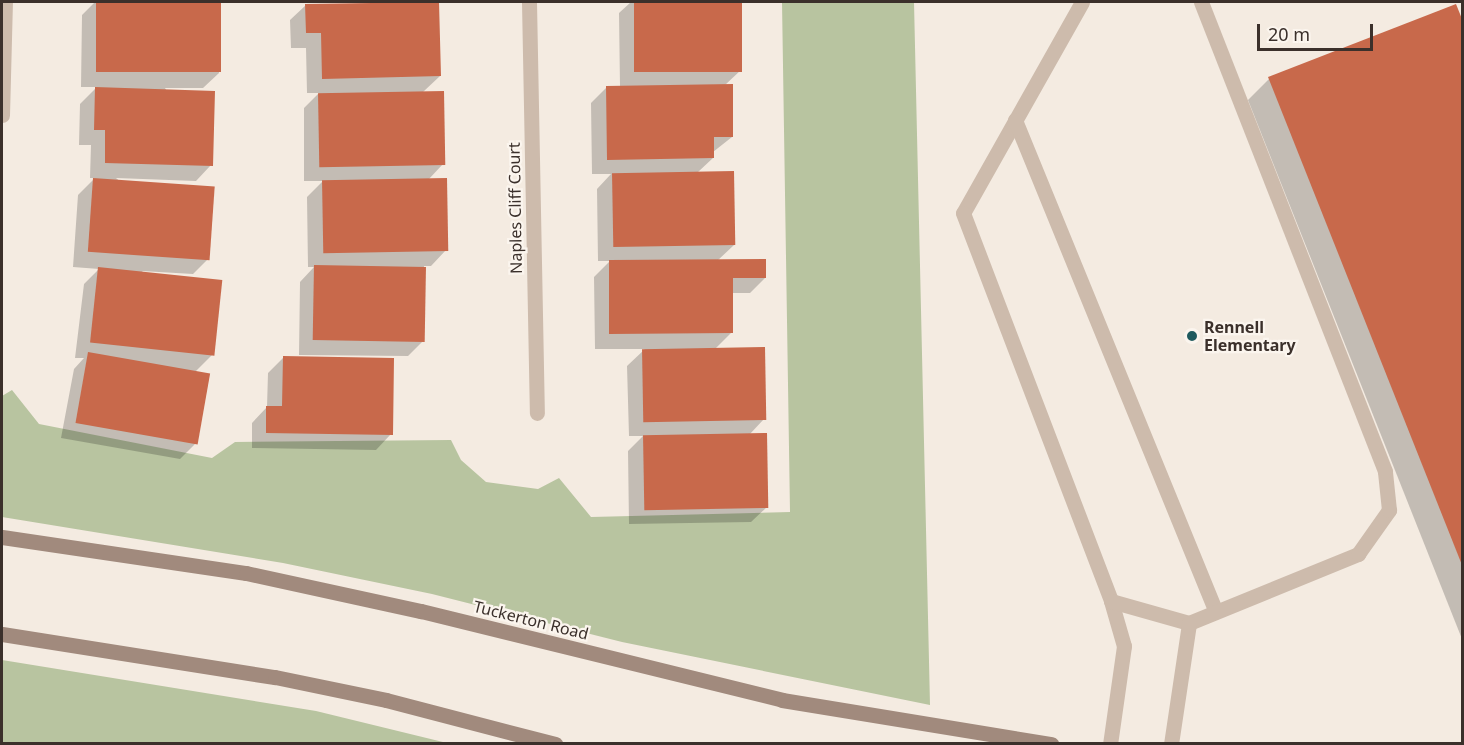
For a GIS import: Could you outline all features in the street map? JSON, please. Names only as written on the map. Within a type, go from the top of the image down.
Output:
[{"type":"main road","name":"Tuckerton Road","points":[[2,537],[246,573],[421,611],[782,700],[1051,744]]},
{"type":"main road","points":[[2,634],[274,677],[386,700],[555,744]]},
{"type":"street","points":[[2,115],[5,2]]},
{"type":"street","name":"Naples Cliff Court","points":[[529,2],[537,413]]},
{"type":"street","points":[[1082,2],[963,213],[1111,602],[1124,646],[1110,744]]},
{"type":"street","points":[[1111,602],[1188,622],[1358,554],[1389,510],[1385,471],[1201,2]]},
{"type":"street","points":[[1015,120],[1216,612]]},
{"type":"street","points":[[1171,744],[1188,622]]},
{"type":"green space","points":[[782,2],[914,2],[930,705],[622,642],[432,594],[283,563],[2,517],[2,396],[12,390],[39,424],[212,458],[235,442],[451,440],[461,460],[486,482],[538,489],[559,478],[591,517],[790,512]]},
{"type":"green space","points":[[2,660],[316,711],[447,743],[2,743]]},
{"type":"building","points":[[96,2],[221,2],[221,72],[96,72]]},
{"type":"building","points":[[439,2],[441,76],[322,79],[321,33],[306,33],[305,4]]},
{"type":"building","points":[[634,2],[742,2],[742,72],[634,72]]},
{"type":"building","points":[[1456,4],[1462,19],[1462,565],[1268,77]]},
{"type":"building","points":[[733,84],[733,137],[714,137],[714,158],[607,160],[606,86]]},
{"type":"building","points":[[95,87],[215,91],[213,166],[105,163],[105,130],[94,130]]},
{"type":"building","points":[[444,91],[445,165],[319,167],[318,93]]},
{"type":"building","points":[[734,171],[735,245],[613,247],[612,173]]},
{"type":"building","points":[[93,178],[215,187],[210,260],[88,252]]},
{"type":"building","points":[[447,178],[448,251],[323,253],[322,180]]},
{"type":"building","points":[[766,259],[766,278],[733,278],[733,333],[609,334],[609,260]]},
{"type":"building","points":[[314,265],[426,267],[425,342],[313,340]]},
{"type":"building","points":[[98,267],[222,280],[214,356],[90,343]]},
{"type":"building","points":[[765,347],[766,420],[643,422],[642,349]]},
{"type":"building","points":[[88,352],[210,374],[198,444],[75,423]]},
{"type":"building","points":[[283,356],[394,358],[393,435],[266,433],[266,406],[282,406]]},
{"type":"building","points":[[767,433],[768,508],[644,510],[643,435]]},
{"type":"place","name":"Rennell Elementary","points":[[1192,336]]}]
